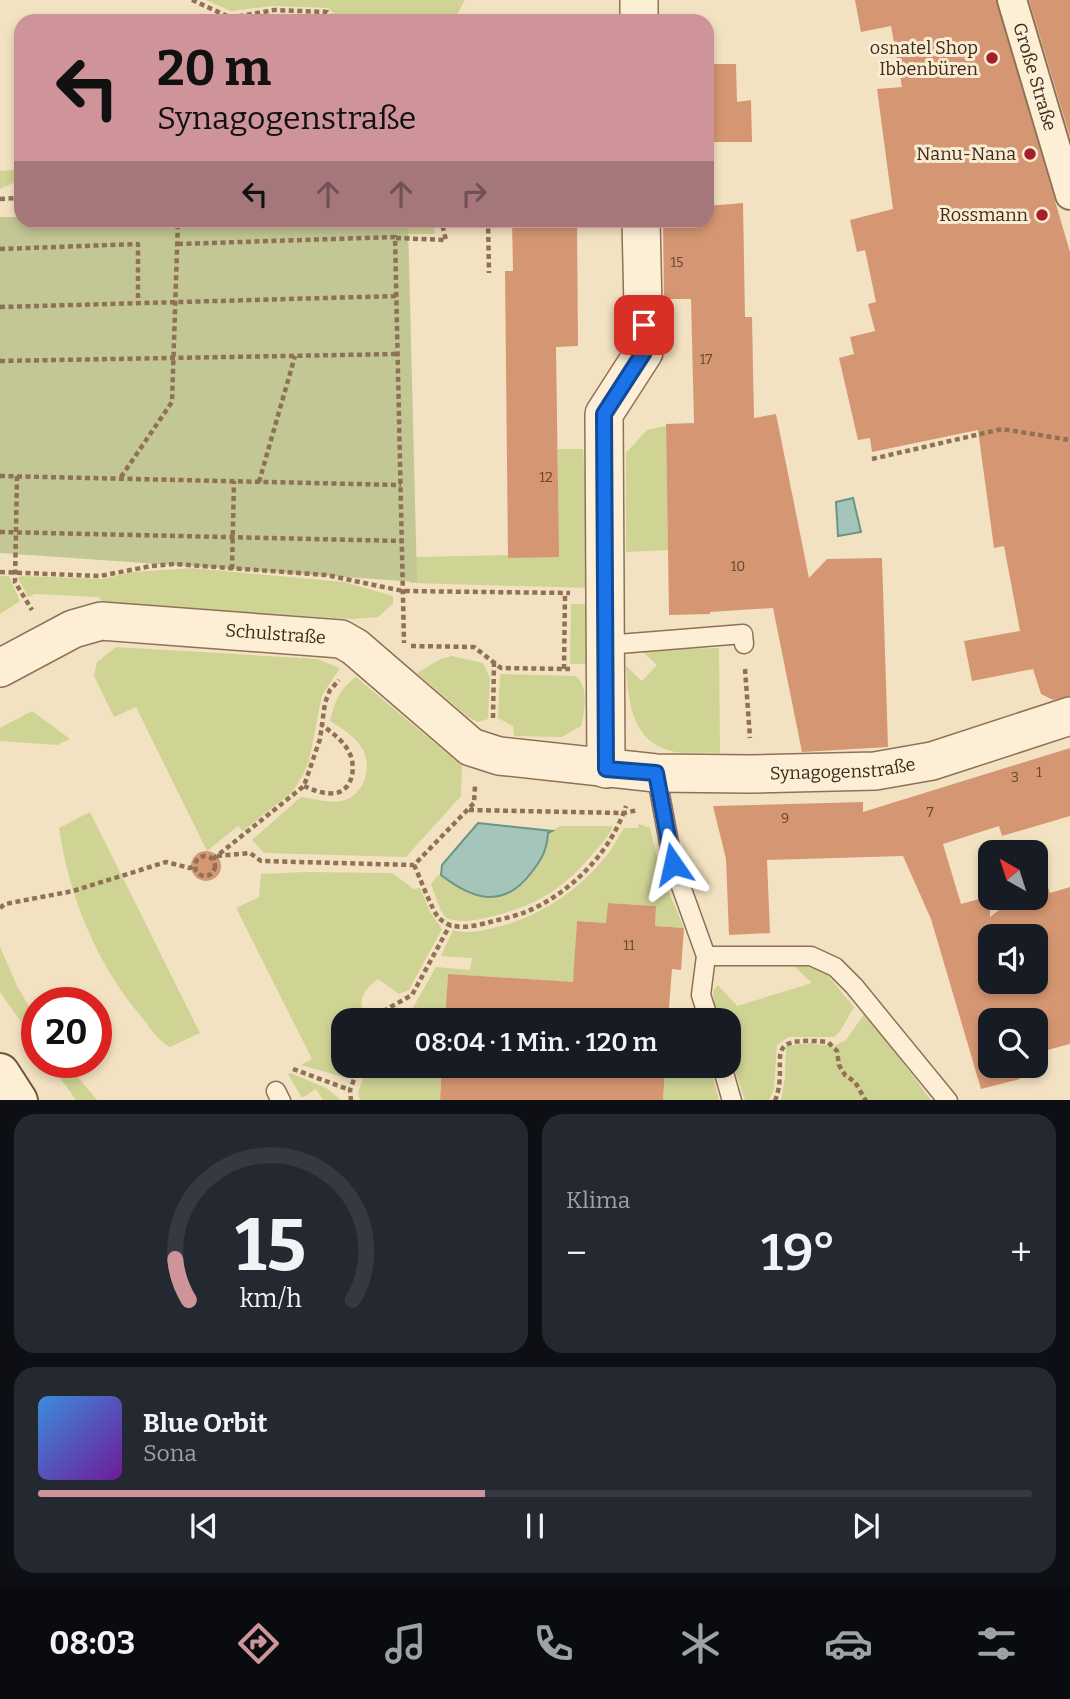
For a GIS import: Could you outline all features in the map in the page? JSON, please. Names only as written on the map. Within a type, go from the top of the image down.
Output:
[{"type":"main road","points":[[0,1073],[17,1100]]},
{"type":"street","name":"Große Straße","points":[[1012,0],[1070,195]]},
{"type":"street","points":[[640,779],[606,658],[604,414],[644,352],[641,228]]},
{"type":"street","name":"Schulstraße","points":[[0,668],[72,629],[101,621],[341,639],[355,647],[477,750],[640,779]]},
{"type":"street","name":"Synagogenstraße","points":[[640,779],[875,771],[932,761],[1070,716]]},
{"type":"lane","points":[[606,658],[743,634],[744,644]]},
{"type":"lane","points":[[640,779],[706,956],[701,995],[705,1008]]},
{"type":"lane","points":[[706,956],[811,956],[835,967],[854,986],[947,1100]]},
{"type":"lane","points":[[725,1078],[732,1100]]},
{"type":"path","points":[[192,0],[222,14]]},
{"type":"path","points":[[252,14],[274,10],[329,14]]},
{"type":"path","points":[[121,478],[172,402],[178,228]]},
{"type":"path","points":[[178,244],[396,238],[446,240],[443,228]]},
{"type":"path","points":[[488,228],[489,273]]},
{"type":"path","points":[[396,238],[404,646],[474,647],[500,668],[564,669],[606,658]]},
{"type":"path","points":[[0,249],[138,244],[138,303]]},
{"type":"path","points":[[0,307],[397,296]]},
{"type":"path","points":[[0,361],[398,354]]},
{"type":"path","points":[[259,482],[295,356]]},
{"type":"path","points":[[872,459],[1002,429],[1070,440]]},
{"type":"path","points":[[0,475],[401,485]]},
{"type":"path","points":[[18,476],[15,582],[50,640]]},
{"type":"path","points":[[232,569],[234,481]]},
{"type":"path","points":[[0,532],[402,541]]},
{"type":"path","points":[[0,572],[100,576],[174,564],[326,575],[403,591],[606,593]]},
{"type":"path","points":[[564,669],[565,593]]},
{"type":"path","points":[[744,644],[750,746]]},
{"type":"path","points":[[215,857],[304,786],[320,739],[325,703],[330,690],[349,673],[355,647]]},
{"type":"path","points":[[0,908],[5,904],[73,891],[166,862],[190,868],[203,856],[250,853],[261,861],[414,866],[474,803],[477,750],[494,719],[494,663]]},
{"type":"path","points":[[304,786],[320,792],[335,793],[351,779],[353,769],[350,753],[342,741],[322,725]]},
{"type":"path","points":[[624,813],[640,779]]},
{"type":"path","points":[[414,866],[438,918],[450,925],[472,927],[526,912],[559,895],[589,866],[612,839],[640,779]]},
{"type":"path","points":[[468,810],[624,813]]},
{"type":"path","points":[[195,865],[199,874],[208,876],[214,873],[215,857]]},
{"type":"path","points":[[389,1008],[412,995],[450,925]]},
{"type":"path","points":[[775,1100],[783,1048],[790,1041],[828,1042],[837,1051],[839,1065],[845,1075],[855,1082],[865,1100]]},
{"type":"path","points":[[293,1069],[350,1090]]},
{"type":"path","points":[[351,1100],[350,1090],[354,1078]]},
{"type":"green space","points":[[206,0],[465,0],[457,14],[335,14],[328,8],[273,6],[231,11]]},
{"type":"green space","points":[[14,170],[14,183],[0,189],[0,171]]},
{"type":"green space","points":[[0,217],[14,217],[14,228],[408,228],[417,582],[0,553]]},
{"type":"green space","points":[[405,228],[434,228],[435,234],[404,234]]},
{"type":"green space","points":[[666,426],[668,550],[626,552],[626,453],[647,430]]},
{"type":"green space","points":[[558,449],[583,449],[593,588],[410,583],[409,525],[415,557],[558,554]]},
{"type":"green space","points":[[192,568],[344,582],[393,596],[393,604],[378,617],[352,619],[106,604],[98,597],[35,594],[28,597],[18,578],[103,579],[133,572]]},
{"type":"green space","points":[[0,576],[9,576],[20,601],[0,614]]},
{"type":"green space","points":[[571,604],[593,604],[591,664],[570,664]]},
{"type":"green space","points":[[116,647],[317,659],[340,668],[322,695],[309,761],[293,791],[243,831],[238,826],[207,851],[136,707],[114,717],[94,676],[97,662]]},
{"type":"green space","points":[[719,648],[720,753],[677,752],[658,746],[647,738],[634,717],[626,666],[642,681],[657,665],[641,650]]},
{"type":"green space","points":[[452,656],[483,663],[490,678],[488,719],[478,722],[468,717],[417,673],[441,659]]},
{"type":"green space","points":[[500,674],[576,676],[584,693],[585,706],[581,726],[562,737],[514,736],[513,726],[498,718]]},
{"type":"green space","points":[[356,677],[462,766],[461,796],[406,857],[264,853],[252,840],[301,797],[340,801],[352,797],[362,786],[367,771],[363,750],[353,737],[330,721],[338,696]]},
{"type":"green space","points":[[32,711],[70,739],[57,745],[0,741],[0,728]]},
{"type":"green space","points":[[90,812],[200,1033],[170,1047],[161,1041],[111,974],[98,952],[78,904],[59,828]]},
{"type":"green space","points":[[639,824],[650,828],[661,873],[684,928],[655,926],[656,906],[608,903],[606,923],[577,921],[575,963],[597,978],[595,1008],[567,1008],[568,982],[448,974],[446,1008],[413,1008],[436,967],[470,970],[472,958],[441,956],[453,930],[471,932],[489,929],[532,915],[560,899],[585,879],[609,852],[624,828],[638,828]]},
{"type":"green space","points":[[560,826],[613,826],[603,843],[580,869],[547,895],[523,907],[494,916],[464,921],[446,918],[431,884],[438,875],[443,875],[445,879],[467,892],[547,848],[548,833]]},
{"type":"green space","points":[[392,873],[414,889],[420,888],[430,912],[442,929],[409,990],[399,994],[378,979],[362,998],[362,1008],[331,1008],[331,1074],[301,1065],[312,1059],[236,908],[259,897],[261,874]]},
{"type":"green space","points":[[0,947],[21,993],[21,1022],[0,992]]},
{"type":"green space","points":[[807,964],[824,971],[854,1007],[834,1037],[789,1037],[777,1045],[774,1089],[769,1100],[745,1100],[737,1078],[741,1078],[741,1008],[715,1008],[713,991],[718,985],[737,1006],[812,983],[793,965]]},
{"type":"green space","points":[[865,1013],[931,1100],[781,1100],[786,1046],[808,1043],[834,1046],[846,1040]]},
{"type":"green space","points":[[288,1074],[326,1088],[341,1100],[323,1100],[316,1089],[302,1098]]},
{"type":"green space","points":[[60,1078],[78,1078],[97,1100],[76,1100]]},
{"type":"green space","points":[[363,1078],[441,1078],[440,1100],[360,1100],[358,1093]]},
{"type":"green space","points":[[664,1078],[713,1078],[719,1100],[663,1100]]},
{"type":"water","points":[[853,498],[861,532],[838,536],[836,502]]},
{"type":"water","points":[[478,823],[552,831],[548,833],[545,849],[531,873],[520,885],[498,896],[476,895],[441,875],[442,865]]},
{"type":"building","points":[[855,0],[996,0],[1070,252],[1070,696],[1053,700],[1041,694],[1033,669],[972,681],[964,641],[1020,631],[1004,546],[994,548],[978,430],[872,452],[870,438],[858,440],[839,358],[854,354],[850,337],[875,331],[868,304],[876,302],[865,250],[857,252],[850,220],[893,209],[877,89],[902,87],[891,26],[861,32]]},
{"type":"building","points":[[1029,0],[1070,0],[1070,137]]},
{"type":"building","points":[[714,64],[736,64],[737,102],[751,100],[752,142],[714,142]]},
{"type":"building","points":[[743,203],[745,317],[752,317],[754,418],[776,414],[809,578],[827,559],[882,558],[888,747],[802,752],[773,608],[669,615],[666,424],[694,423],[691,299],[664,299],[663,228],[714,228],[714,205]]},
{"type":"building","points":[[512,228],[577,228],[578,346],[556,347],[559,557],[508,558],[505,271],[513,271]]},
{"type":"building","points":[[1070,748],[1070,816],[1002,836],[999,826],[943,844],[961,904],[978,899],[978,910],[990,910],[990,917],[999,910],[1048,910],[1048,888],[1050,893],[1070,887],[1070,1044],[1048,1050],[1048,1008],[978,1008],[978,1078],[1020,1079],[981,1089],[931,919],[903,856],[767,860],[770,933],[729,935],[726,859],[713,806],[863,802],[863,812]]},
{"type":"building","points":[[206,851],[217,855],[221,866],[217,877],[206,881],[195,877],[191,866],[195,855]]},
{"type":"building","points":[[608,903],[656,906],[655,926],[684,928],[681,970],[672,969],[669,1008],[446,1008],[448,974],[573,982],[577,921],[606,923]]},
{"type":"building","points":[[441,1078],[664,1078],[663,1100],[440,1100]]},
{"type":"place","name":"osnatel Shop Ibbenbüren","points":[[992,58]]},
{"type":"place","name":"Nanu-Nana","points":[[1030,154]]},
{"type":"place","name":"Rossmann","points":[[1042,215]]},
{"type":"route","points":[[644,325],[644,352],[604,414],[606,769],[656,773],[673,864]]}]
